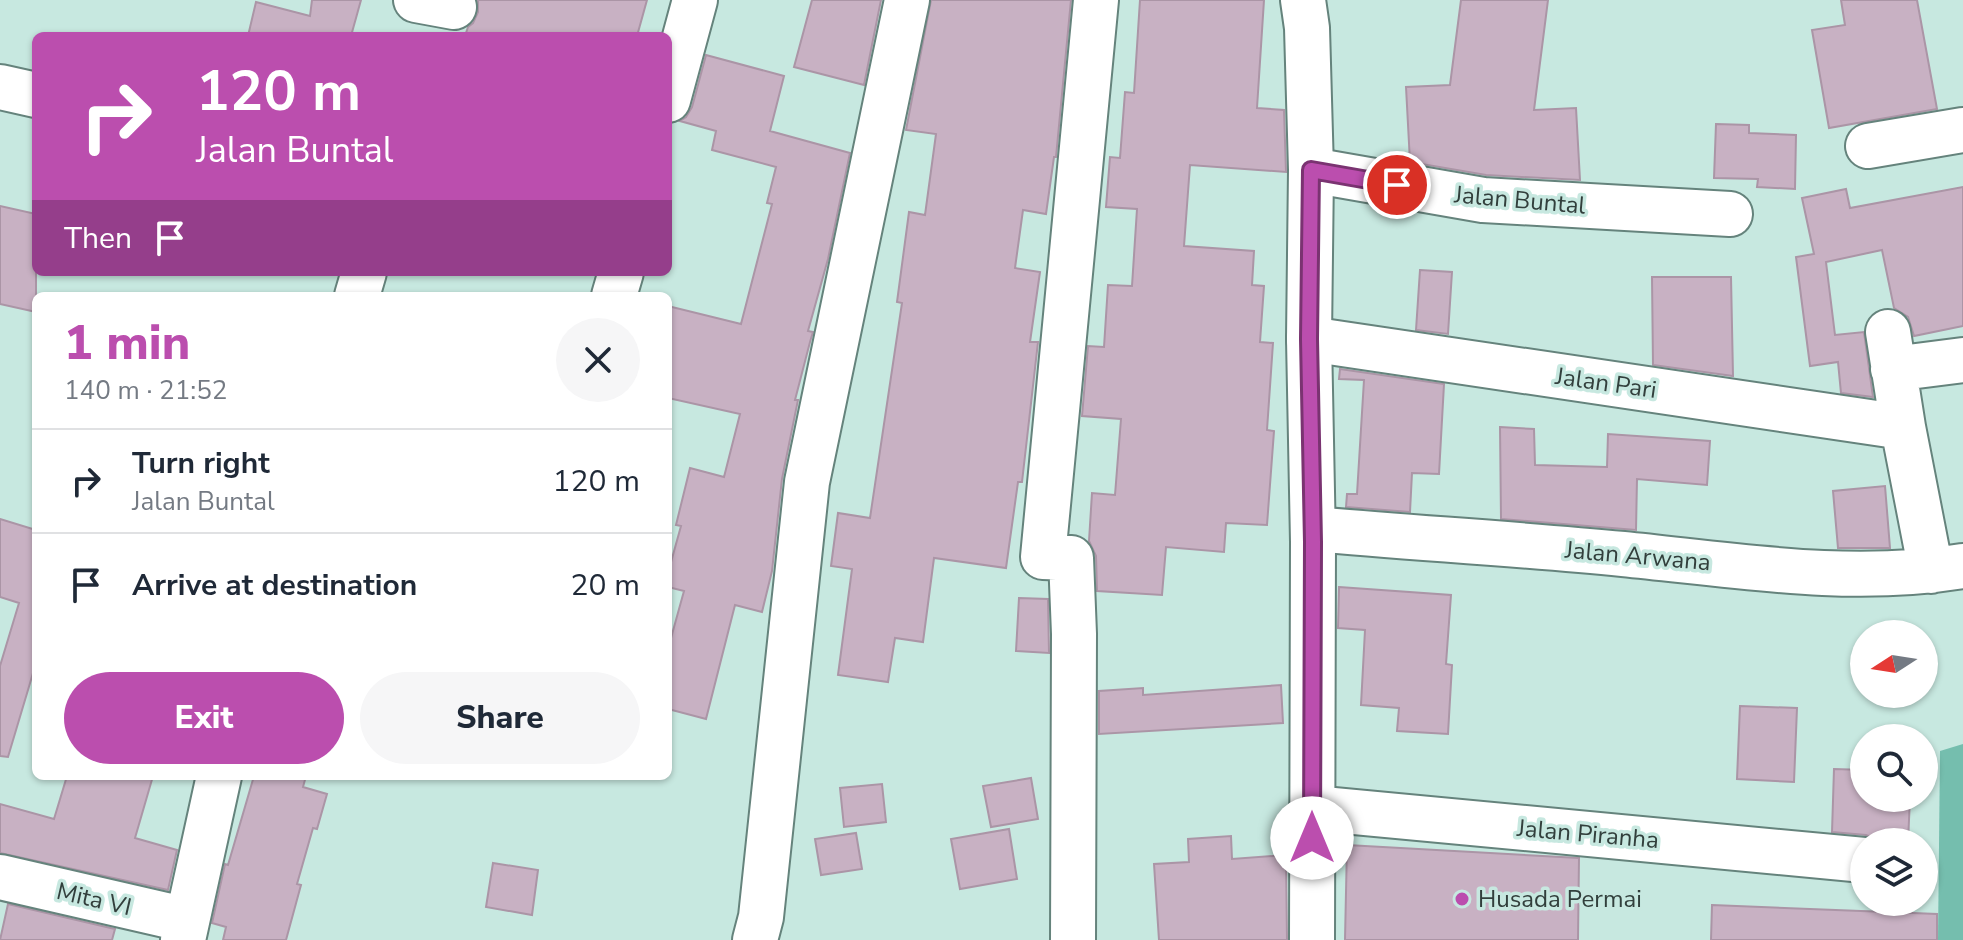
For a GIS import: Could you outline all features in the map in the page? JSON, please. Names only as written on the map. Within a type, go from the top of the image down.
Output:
[{"type":"street","points":[[672,85],[695,0]]},
{"type":"street","points":[[755,940],[761,917],[807,482],[907,0]]},
{"type":"street","points":[[1073,940],[1074,634],[1071,558],[1043,557],[1096,0]]},
{"type":"street","points":[[1303,0],[1307,28],[1311,170],[1312,940]]},
{"type":"street","points":[[0,87],[32,94]]},
{"type":"street","points":[[1868,146],[1963,130]]},
{"type":"street","name":"Jalan Buntal","points":[[1311,170],[1483,200],[1730,214]]},
{"type":"street","name":"Jalan Pari","points":[[1309,339],[1903,427]]},
{"type":"street","points":[[1947,568],[1903,427],[1891,350],[1963,360]]},
{"type":"street","name":"Jalan Arwana","points":[[1313,529],[1782,570],[1894,573],[1947,568]]},
{"type":"street","points":[[185,930],[218,780]]},
{"type":"street","name":"Jalan Piranha","points":[[1312,808],[1850,859]]},
{"type":"street","name":"Mita VI","points":[[0,877],[185,930]]},
{"type":"green space","points":[[1963,744],[1963,940],[1938,940],[1940,751]]},
{"type":"building","points":[[312,0],[361,0],[352,32],[249,32],[256,2],[310,16]]},
{"type":"building","points":[[478,0],[647,0],[638,32],[466,32],[478,12]]},
{"type":"building","points":[[812,0],[881,0],[864,85],[794,67]]},
{"type":"building","points":[[931,0],[1071,0],[1056,157],[1046,214],[1023,210],[1015,268],[1040,272],[1030,342],[1038,342],[1022,482],[1018,482],[1006,568],[934,558],[923,642],[895,638],[888,682],[838,675],[852,569],[831,566],[838,513],[870,518],[902,303],[897,302],[909,212],[925,215],[936,134],[906,130]]},
{"type":"building","points":[[1140,0],[1264,0],[1257,108],[1284,110],[1286,172],[1190,165],[1184,246],[1254,251],[1252,285],[1264,286],[1260,342],[1273,343],[1267,430],[1274,431],[1267,525],[1226,523],[1224,552],[1166,547],[1162,595],[1097,591],[1096,556],[1089,541],[1092,493],[1115,495],[1121,419],[1082,416],[1088,346],[1104,347],[1108,285],[1132,286],[1137,209],[1106,207],[1110,157],[1120,158],[1125,92],[1134,93]]},
{"type":"building","points":[[1461,0],[1548,0],[1534,110],[1576,108],[1580,180],[1486,175],[1410,162],[1406,87],[1450,85]]},
{"type":"building","points":[[1841,0],[1917,0],[1937,109],[1829,128],[1812,30],[1845,25]]},
{"type":"building","points":[[706,55],[784,76],[770,131],[850,153],[828,259],[808,331],[813,332],[795,400],[798,400],[782,479],[772,571],[762,612],[735,605],[706,719],[672,710],[672,634],[684,591],[672,588],[672,559],[681,526],[676,525],[690,468],[724,477],[740,414],[672,399],[672,307],[741,324],[772,204],[767,203],[776,167],[712,150],[716,131],[680,121],[692,107]]},
{"type":"building","points":[[1716,124],[1749,125],[1749,133],[1796,135],[1795,189],[1757,187],[1758,179],[1714,178]]},
{"type":"building","points":[[1963,187],[1963,326],[1914,336],[1908,317],[1894,308],[1882,250],[1826,262],[1835,335],[1864,332],[1873,397],[1841,393],[1838,362],[1810,366],[1796,257],[1814,254],[1802,198],[1846,189],[1850,208]]},
{"type":"building","points":[[0,206],[32,213],[32,276],[36,276],[36,292],[32,292],[32,311],[0,304]]},
{"type":"building","points":[[1420,270],[1452,272],[1448,334],[1416,330]]},
{"type":"building","points":[[1652,277],[1731,277],[1733,376],[1653,365]]},
{"type":"building","points":[[1340,369],[1444,384],[1439,474],[1412,473],[1410,512],[1346,507],[1347,494],[1357,494],[1364,380],[1339,379]]},
{"type":"building","points":[[1500,427],[1534,429],[1535,465],[1607,467],[1608,434],[1710,441],[1707,485],[1637,479],[1636,530],[1501,519]]},
{"type":"building","points":[[1885,486],[1890,548],[1838,548],[1833,491]]},
{"type":"building","points":[[0,519],[32,529],[32,676],[8,757],[0,756],[0,666],[19,603],[0,597]]},
{"type":"building","points":[[1339,587],[1451,595],[1446,664],[1452,665],[1448,734],[1397,731],[1399,708],[1361,705],[1365,630],[1338,628]]},
{"type":"building","points":[[1019,598],[1048,599],[1049,653],[1016,651]]},
{"type":"building","points":[[1281,685],[1283,723],[1099,734],[1099,691],[1143,688],[1143,695]]},
{"type":"building","points":[[1740,706],[1797,708],[1794,782],[1737,779]]},
{"type":"building","points":[[1834,769],[1850,770],[1850,812],[1909,812],[1909,828],[1850,828],[1850,834],[1832,832]]},
{"type":"building","points":[[1031,778],[1038,819],[991,827],[983,786]]},
{"type":"building","points":[[66,780],[152,780],[135,838],[177,850],[168,890],[0,853],[0,804],[54,819]]},
{"type":"building","points":[[253,780],[305,780],[303,787],[327,794],[317,829],[313,828],[297,884],[301,885],[286,940],[223,940],[226,927],[212,923],[225,864],[228,865]]},
{"type":"building","points":[[882,784],[886,822],[844,827],[840,788]]},
{"type":"building","points":[[1009,829],[1017,879],[960,889],[951,839]]},
{"type":"building","points":[[856,833],[862,869],[821,875],[815,839]]},
{"type":"building","points":[[1231,836],[1232,859],[1286,855],[1287,940],[1159,940],[1154,864],[1189,862],[1188,839]]},
{"type":"building","name":"Husada Permai","points":[[1347,845],[1579,858],[1578,940],[1345,940]]},
{"type":"building","points":[[493,863],[538,870],[532,915],[486,907]]},
{"type":"building","points":[[8,904],[115,929],[112,940],[0,940]]},
{"type":"building","points":[[1712,905],[1850,911],[1850,916],[1937,916],[1937,940],[1711,940]]},
{"type":"place","name":"Husada Permai","points":[[1462,899]]},
{"type":"route","points":[[1312,838],[1311,170],[1397,185]]}]
